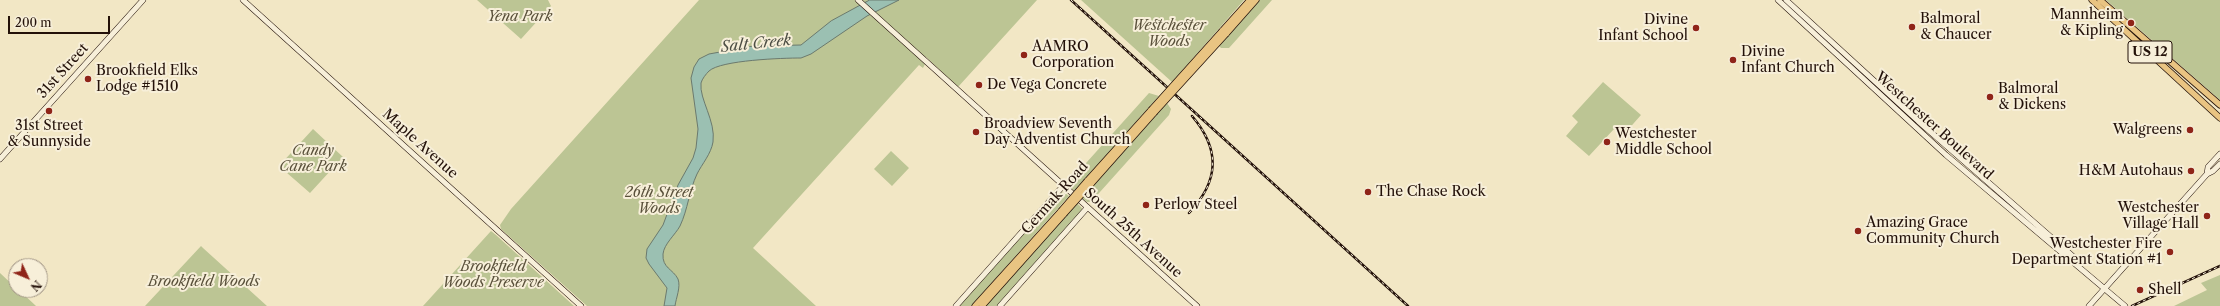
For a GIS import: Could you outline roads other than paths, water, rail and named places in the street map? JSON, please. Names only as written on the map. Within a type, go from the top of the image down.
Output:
[{"type":"main road","name":"Cermak Road","points":[[1224,33],[1250,0]]},
{"type":"main road","name":"Cermak Road","points":[[975,306],[1089,183],[1224,33],[1256,0]]},
{"type":"main road","name":"US 12","points":[[2092,0],[2220,118]]},
{"type":"main road","name":"US 12","points":[[2100,0],[2220,105]]},
{"type":"main road","name":"Cermak Road","points":[[982,306],[1062,212]]},
{"type":"street","name":"31st Street","points":[[0,159],[143,0]]},
{"type":"street","name":"Maple Avenue","points":[[243,0],[581,306]]},
{"type":"street","name":"South 25th Avenue","points":[[858,0],[1197,306]]},
{"type":"street","name":"Westchester Boulevard","points":[[1778,0],[1946,155],[2074,264],[2078,264]]},
{"type":"street","name":"Westchester Boulevard","points":[[1786,0],[1918,122],[2072,256],[2078,264],[2125,306]]},
{"type":"street","points":[[2207,174],[2208,167],[2220,154]]},
{"type":"street","points":[[2089,306],[2207,174],[2213,171],[2220,164]]},
{"type":"street","points":[[956,306],[1063,186]]},
{"type":"street","points":[[1000,306],[1087,208]]},
{"type":"railway","points":[[1071,0],[1408,306]]},
{"type":"railway","points":[[1189,213],[1199,201],[1206,189],[1211,177],[1213,165],[1212,153],[1208,141],[1192,116]]},
{"type":"railway","points":[[2132,306],[2220,266]]},
{"type":"place","name":"Mannheim & Kipling","points":[[2131,23]]},
{"type":"place","name":"Balmoral & Chaucer","points":[[1912,27]]},
{"type":"place","name":"Divine Infant School","points":[[1696,28]]},
{"type":"place","name":"AAMRO Corporation","points":[[1024,55]]},
{"type":"place","name":"Divine Infant Church","points":[[1733,60]]},
{"type":"place","name":"Brookfield Elks Lodge #1510","points":[[88,79]]},
{"type":"place","name":"De Vega Concrete","points":[[979,85]]},
{"type":"place","name":"Balmoral & Dickens","points":[[1990,97]]},
{"type":"place","name":"31st Street & Sunnyside","points":[[49,111]]},
{"type":"place","name":"Walgreens","points":[[2190,130]]},
{"type":"place","name":"Broadview Seventh Day Adventist Church","points":[[976,132]]},
{"type":"place","name":"Westchester Middle School","points":[[1607,142]]},
{"type":"place","name":"H&M Autohaus","points":[[2191,171]]},
{"type":"place","name":"The Chase Rock","points":[[1368,192]]},
{"type":"place","name":"Perlow Steel","points":[[1146,205]]},
{"type":"place","name":"Westchester Village Hall","points":[[2207,216]]},
{"type":"place","name":"Amazing Grace Community Church","points":[[1858,231]]},
{"type":"place","name":"Westchester Fire Department Station #1","points":[[2170,252]]},
{"type":"place","name":"Shell","points":[[2140,290]]},
{"type":"park label","name":"Yena Park","points":[[520,17]]},
{"type":"park label","name":"Westchester Woods","points":[[1169,34]]},
{"type":"park label","name":"Candy Cane Park","points":[[313,160]]},
{"type":"park label","name":"26th Street Woods","points":[[659,202]]},
{"type":"park label","name":"Brookfield Woods Preserve","points":[[493,276]]},
{"type":"park label","name":"Brookfield Woods","points":[[204,282]]},
{"type":"water label","name":"Salt Creek","points":[[756,44]]}]
